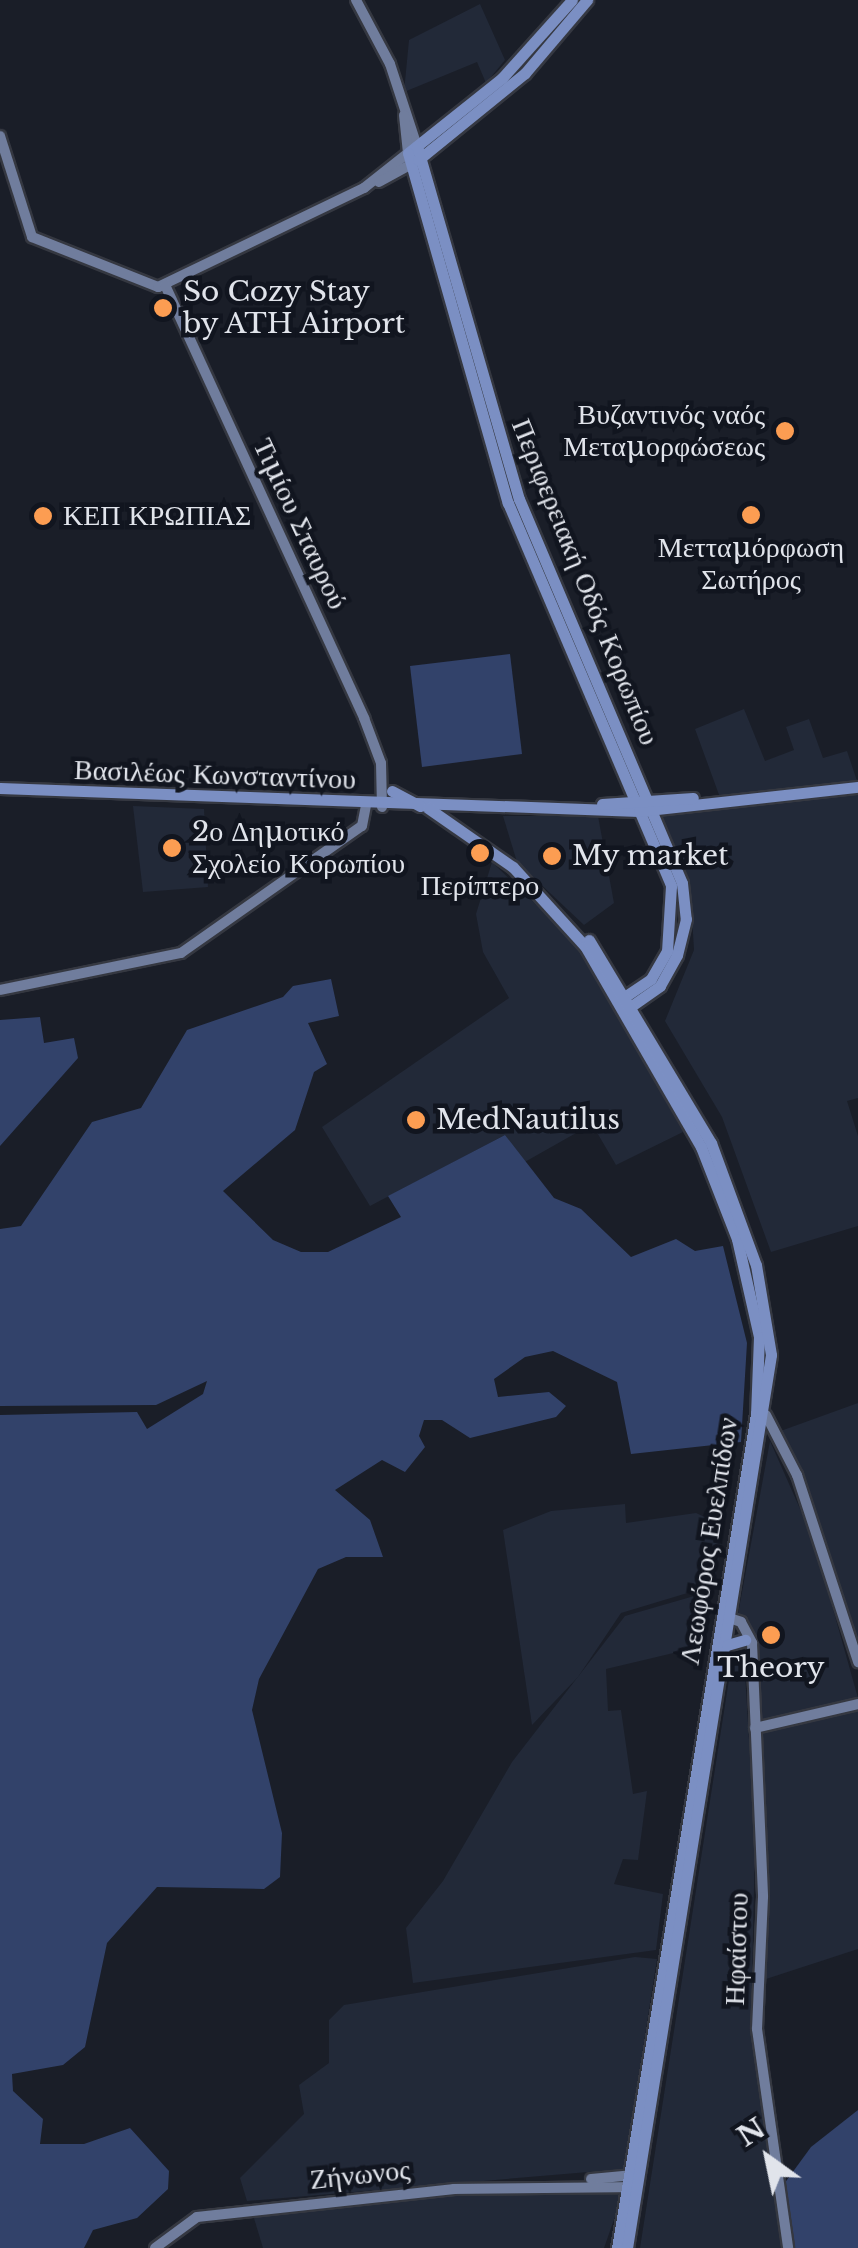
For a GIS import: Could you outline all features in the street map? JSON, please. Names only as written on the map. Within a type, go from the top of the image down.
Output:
[{"type":"main road","points":[[414,156],[509,72],[572,0]]},
{"type":"main road","points":[[414,156],[432,150],[526,73],[587,0]]},
{"type":"main road","points":[[427,181],[432,150]]},
{"type":"main road","name":"Περιφερειακή Οδός Κορωπίου","points":[[414,156],[427,181],[512,479],[643,805],[674,908],[671,939],[651,978],[625,1003]]},
{"type":"main road","name":"Περιφερειακή Οδός Κορωπίου","points":[[414,156],[508,503],[682,883],[686,919],[672,966],[650,994],[625,1003]]},
{"type":"main road","name":"Βασιλέως Κωνσταντίνου","points":[[0,788],[387,807],[578,808],[858,787]]},
{"type":"main road","name":"Λεωφόρος Ευελπίδων","points":[[388,788],[426,808],[541,892],[612,972],[725,1201],[757,1319],[758,1399],[728,1619],[628,2248]]},
{"type":"main road","name":"Λεωφόρος Ευελπίδων","points":[[541,892],[642,1020],[705,1130],[744,1224],[770,1336],[769,1416],[728,1619],[728,1644],[636,2181],[617,2248]]},
{"type":"main road","points":[[612,972],[631,982],[651,978]]},
{"type":"main road","points":[[642,1020],[650,994]]},
{"type":"main road","points":[[728,1644],[748,1645]]},
{"type":"street","points":[[0,136],[32,237],[165,285],[364,188],[414,156],[390,64],[356,0]]},
{"type":"street","name":"Τιμίου Σταυρού","points":[[165,285],[364,718],[388,788],[387,807]]},
{"type":"street","points":[[0,990],[181,953],[362,826],[366,806]]},
{"type":"street","points":[[769,1416],[770,1430],[797,1475],[858,1662]]},
{"type":"street","points":[[728,1619],[748,1645]]},
{"type":"street","name":"Ηφαίστου","points":[[748,1645],[763,1897],[757,2026],[788,2248]]},
{"type":"street","points":[[754,1728],[858,1704]]},
{"type":"street","name":"Ζήνωνος","points":[[155,2248],[197,2217],[581,2182],[636,2181]]},
{"type":"shaded area","points":[[480,4],[505,60],[486,83],[477,62],[404,92],[409,40]]},
{"type":"shaded area","points":[[510,654],[522,754],[422,767],[410,666]]},
{"type":"shaded area","points":[[744,709],[765,761],[794,750],[786,727],[809,719],[823,758],[847,751],[858,784],[858,1098],[847,1101],[858,1136],[858,1226],[771,1252],[722,1117],[665,1021],[694,950],[690,882],[660,819],[668,810],[722,803],[695,729]]},
{"type":"shaded area","name":"2ο Δημοτικό Σχολείο Κορωπίου","points":[[133,806],[204,809],[208,887],[143,892]]},
{"type":"shaded area","points":[[503,816],[598,816],[614,903],[584,925],[517,862]]},
{"type":"shaded area","points":[[492,862],[579,946],[683,1132],[616,1165],[592,1124],[523,1163],[505,1135],[370,1206],[322,1127],[509,998],[483,952],[476,914]]},
{"type":"shaded area","points":[[331,979],[339,1016],[308,1023],[327,1064],[314,1072],[295,1130],[223,1191],[273,1240],[301,1252],[328,1252],[401,1217],[388,1196],[505,1135],[554,1198],[581,1209],[631,1257],[676,1239],[695,1251],[723,1246],[747,1343],[741,1442],[631,1454],[617,1382],[553,1351],[525,1357],[494,1379],[498,1397],[549,1392],[566,1406],[556,1417],[470,1438],[442,1420],[424,1420],[419,1436],[425,1447],[405,1472],[382,1460],[335,1490],[370,1520],[383,1557],[346,1557],[318,1569],[259,1679],[252,1710],[282,1833],[280,1877],[264,1889],[157,1887],[107,1943],[85,2047],[63,2065],[12,2074],[13,2091],[43,2119],[40,2144],[84,2144],[130,2128],[169,2171],[168,2189],[137,2218],[93,2230],[84,2248],[0,2248],[0,1415],[137,1412],[147,1429],[203,1394],[207,1381],[156,1405],[0,1406],[0,1229],[21,1226],[92,1122],[141,1108],[187,1030],[283,997],[293,986]]},
{"type":"shaded area","points":[[40,1017],[44,1043],[74,1038],[78,1058],[0,1146],[0,1020]]},
{"type":"shaded area","points":[[858,1403],[858,1656],[806,1487],[775,1433]]},
{"type":"shaded area","points":[[770,1441],[813,1538],[858,1698],[762,1723],[758,1643],[738,1614]]},
{"type":"shaded area","points":[[625,1504],[626,1523],[696,1513],[724,1526],[714,1585],[621,1613],[578,1677],[532,1725],[503,1530],[551,1511]]},
{"type":"shaded area","points":[[708,1592],[703,1646],[606,1669],[608,1711],[621,1710],[633,1794],[647,1791],[638,1860],[623,1859],[614,1884],[663,1894],[656,1950],[413,1983],[406,1928],[443,1881],[512,1762],[625,1616]]},
{"type":"shaded area","points":[[733,1654],[744,1656],[755,1840],[751,2028],[781,2248],[640,2248]]},
{"type":"shaded area","points":[[858,1711],[858,1949],[763,1980],[763,1731]]},
{"type":"shaded area","points":[[635,1957],[657,1959],[624,2169],[247,2201],[240,2178],[304,2114],[299,2085],[329,2063],[329,2020],[344,2005]]},
{"type":"shaded area","points":[[858,2110],[858,2248],[793,2248],[784,2184],[811,2147]]},
{"type":"shaded area","points":[[561,2185],[623,2194],[604,2248],[263,2248],[253,2215]]},
{"type":"place","name":"So Cozy Stay by ATH Airport","points":[[163,308]]},
{"type":"place","name":"Βυζαντινός ναός Μεταμορφώσεως","points":[[785,431]]},
{"type":"place","name":"Μετταμόρφωση Σωτήρος","points":[[751,515]]},
{"type":"place","name":"ΚΕΠ ΚΡΩΠΙΑΣ","points":[[43,516]]},
{"type":"place","name":"2ο Δημοτικό Σχολείο Κορωπίου","points":[[172,848]]},
{"type":"place","name":"Περίπτερο","points":[[480,853]]},
{"type":"place","name":"My market","points":[[552,856]]},
{"type":"place","name":"MedNautilus","points":[[416,1120]]},
{"type":"place","name":"Theory","points":[[771,1635]]}]
